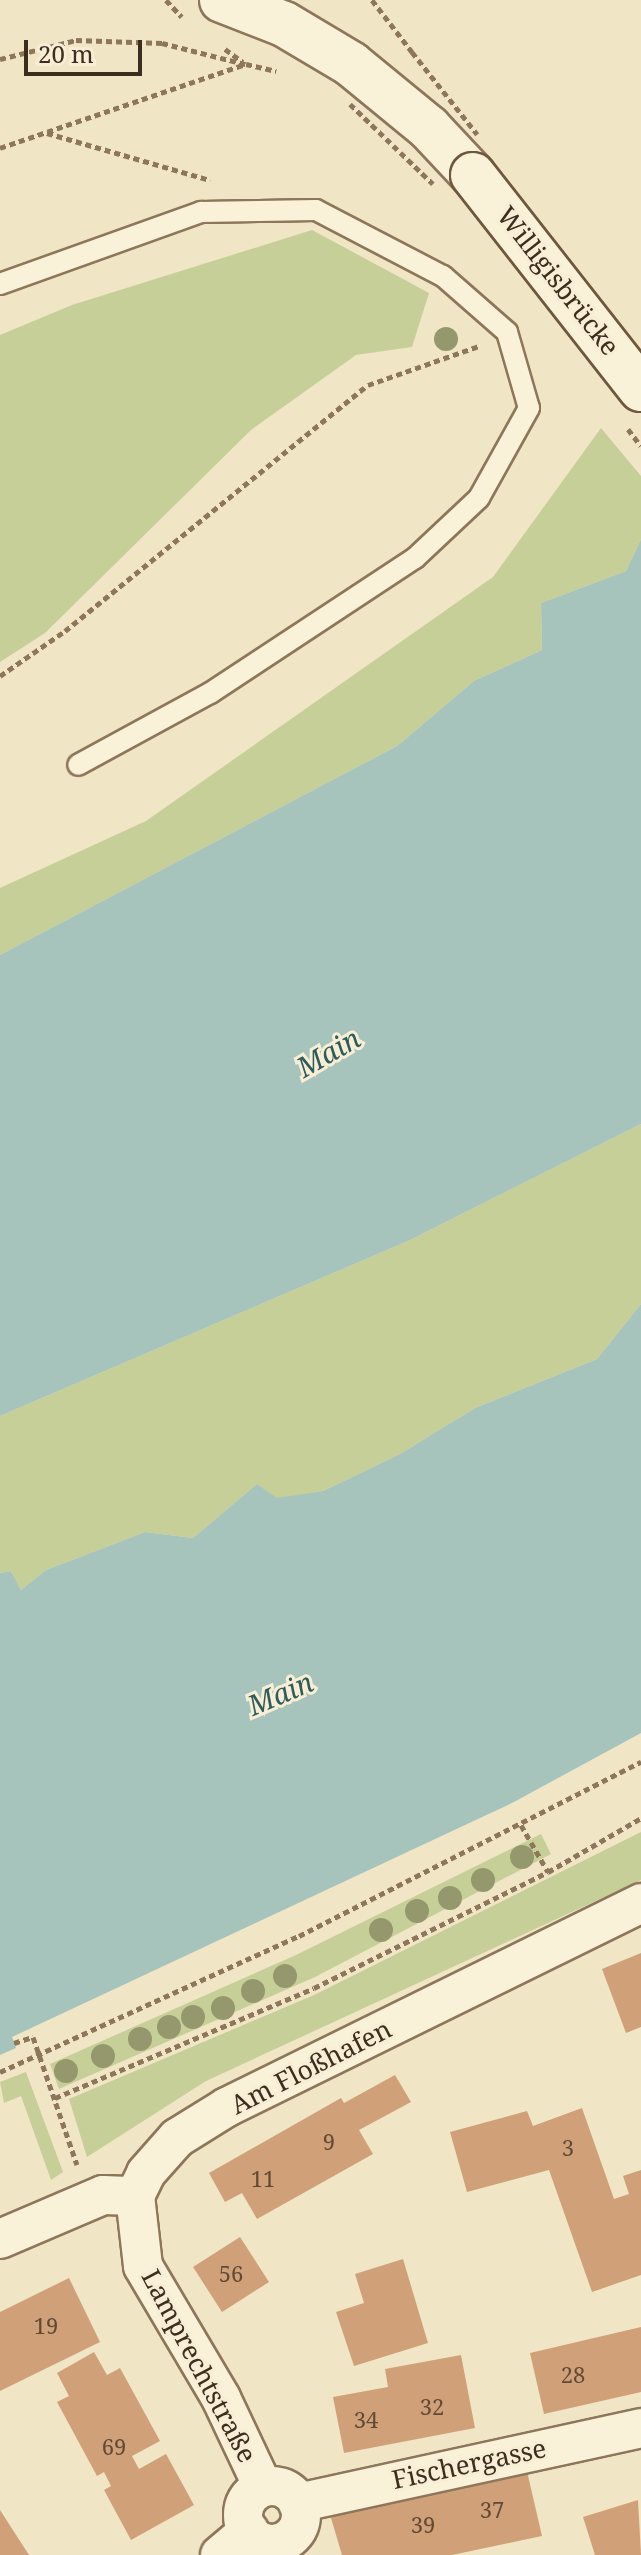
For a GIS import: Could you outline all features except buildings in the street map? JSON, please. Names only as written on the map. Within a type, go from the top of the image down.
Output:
[{"type":"main road","points":[[222,0],[284,24],[354,87]]},
{"type":"main road","points":[[296,0],[354,87]]},
{"type":"main road","name":"Willigisbrücke","points":[[354,87],[473,175],[641,389]]},
{"type":"street","name":"Am Floßhafen","points":[[135,2196],[160,2152],[227,2107],[641,1903]]},
{"type":"street","points":[[0,2239],[89,2200],[135,2196]]},
{"type":"street","name":"Lamprechtstraße","points":[[135,2196],[143,2266],[221,2398],[263,2487]]},
{"type":"street","name":"Fischergasse","points":[[296,2532],[641,2428]]},
{"type":"street","points":[[263,2487],[281,2487],[296,2532],[272,2544],[249,2531],[245,2505],[263,2487]]},
{"type":"street","points":[[220,2555],[249,2531]]},
{"type":"lane","points":[[0,284],[201,212],[316,210],[443,276],[507,332],[529,408],[479,498],[402,566],[210,693],[78,765]]},
{"type":"path","points":[[372,0],[412,52]]},
{"type":"path","points":[[0,59],[76,40],[162,43],[286,73]]},
{"type":"path","points":[[0,148],[246,64]]},
{"type":"path","points":[[46,133],[226,184]]},
{"type":"path","points":[[0,676],[65,631],[368,385],[507,332]]},
{"type":"path","points":[[0,2072],[299,1936],[641,1762]]},
{"type":"path","points":[[55,2098],[314,1988],[548,1872],[641,1818]]},
{"type":"path","points":[[521,1825],[548,1872]]},
{"type":"path","points":[[14,2043],[33,2037],[89,2200]]},
{"type":"green space","points":[[312,230],[429,293],[412,347],[356,355],[251,430],[45,633],[0,662],[0,335],[72,305]]},
{"type":"green space","points":[[601,428],[641,476],[641,539],[626,571],[541,603],[542,650],[474,681],[397,746],[0,955],[0,888],[146,821],[493,577]]},
{"type":"green space","points":[[641,1124],[641,1304],[597,1359],[475,1408],[400,1454],[323,1491],[277,1499],[257,1484],[193,1538],[145,1532],[46,1570],[21,1590],[11,1571],[0,1573],[0,1416],[408,1241]]},
{"type":"green space","points":[[641,1832],[641,1880],[206,2081],[87,2157],[69,2099],[314,1995]]},
{"type":"green space","points":[[541,1834],[551,1854],[315,1977],[59,2089],[50,2064],[296,1955]]},
{"type":"green space","points":[[26,2072],[63,2172],[51,2180],[21,2096],[4,2103],[0,2082]]},
{"type":"water","name":"Main","points":[[641,539],[641,1124],[408,1241],[0,1416],[0,955],[397,746],[474,681],[542,650],[541,603],[626,571]]},
{"type":"water","name":"Main","points":[[641,1304],[641,1733],[512,1803],[12,2037],[16,2048],[0,2055],[0,1573],[11,1571],[21,1590],[46,1570],[145,1532],[193,1538],[257,1484],[277,1498],[323,1491],[400,1454],[475,1408],[597,1359]]}]
